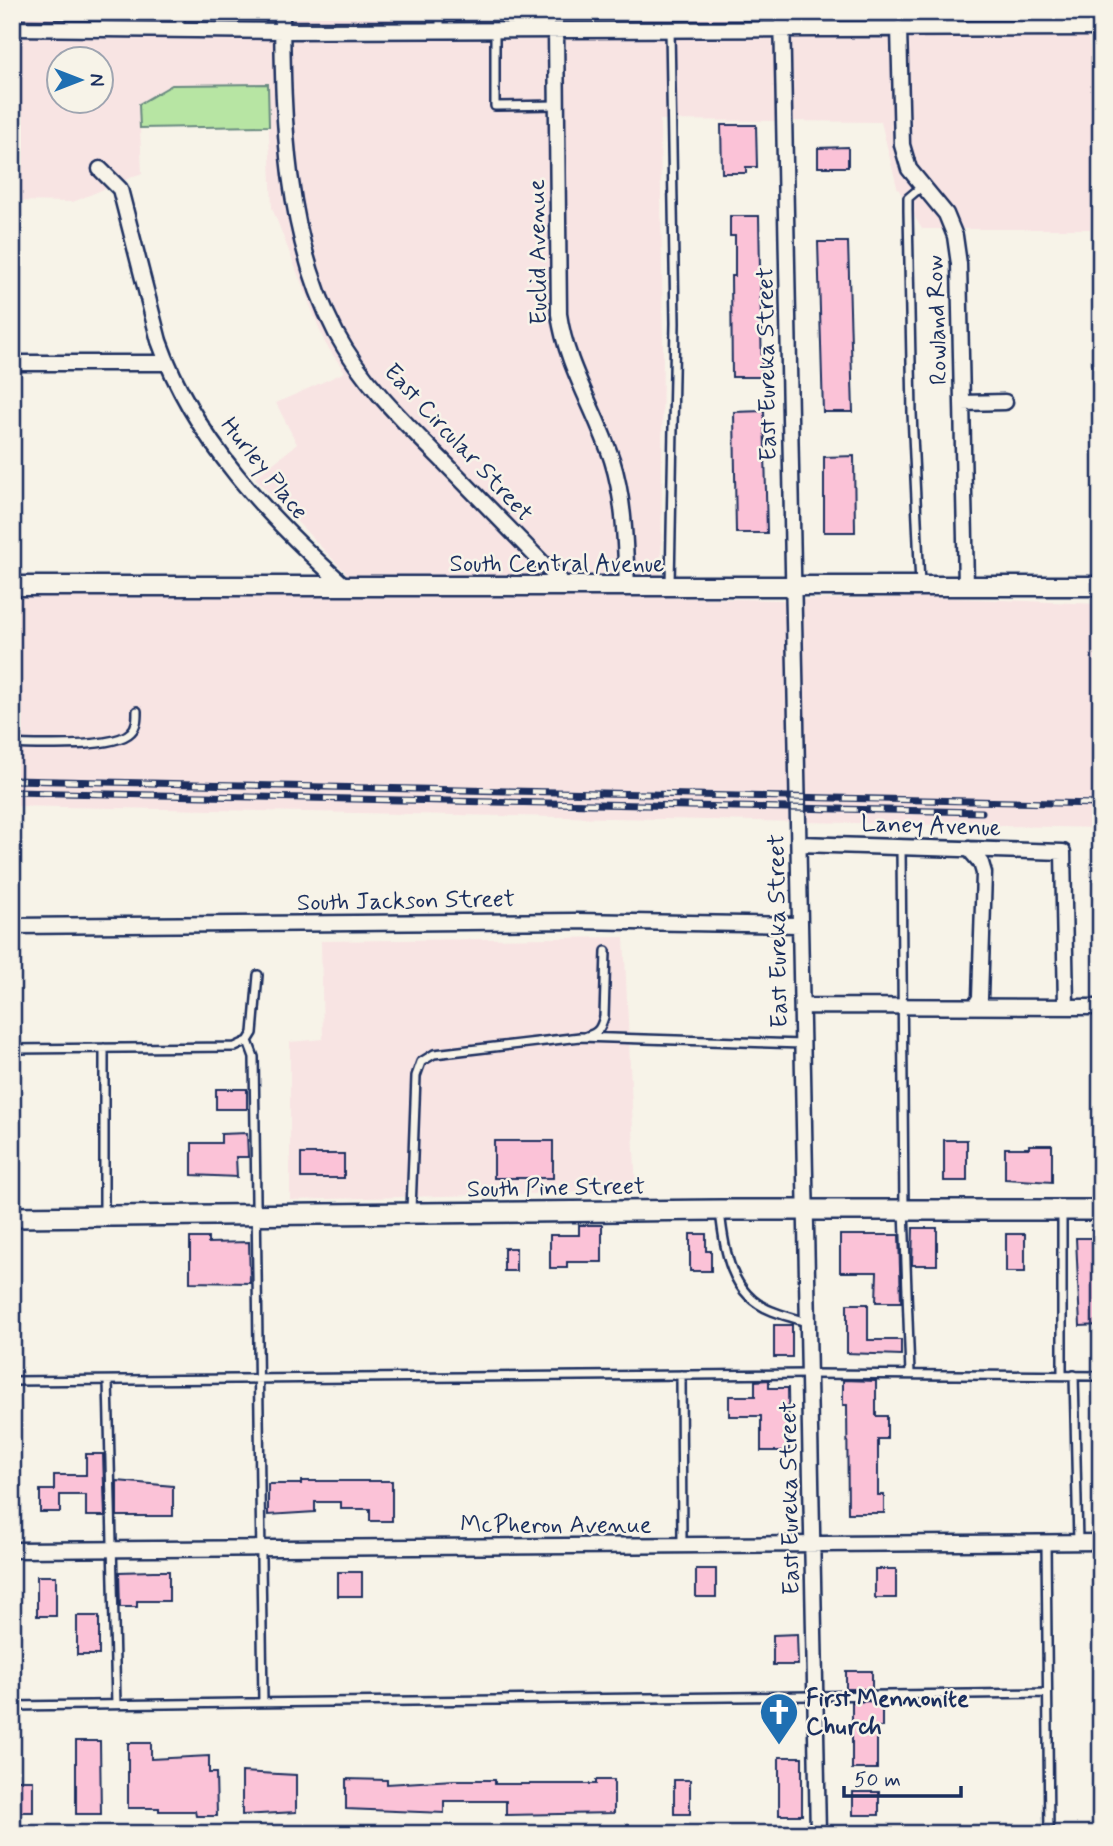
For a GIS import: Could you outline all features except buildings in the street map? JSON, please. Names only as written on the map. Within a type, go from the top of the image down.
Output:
[{"type":"main road","name":"South Pine Street","points":[[12,1217],[806,1209],[1101,1210]]},
{"type":"street","name":"East Circular Street","points":[[282,12],[285,126],[298,221],[315,284],[337,335],[363,374],[393,411],[566,587]]},
{"type":"street","points":[[12,28],[283,31],[670,29],[782,20],[899,27],[1095,28]]},
{"type":"street","name":"East Eureka Street","points":[[782,20],[818,1834]]},
{"type":"street","name":"Rowland Row","points":[[899,27],[902,145],[909,169],[946,215],[956,236],[966,585]]},
{"type":"street","name":"Euclid Avenue","points":[[556,30],[561,330],[568,354],[613,461],[623,515],[626,587]]},
{"type":"street","name":"Hurley Place","points":[[100,169],[120,189],[167,363],[204,429],[261,507],[346,587]]},
{"type":"street","points":[[12,363],[167,363]]},
{"type":"street","points":[[962,403],[1005,402]]},
{"type":"street","name":"South Central Avenue","points":[[12,586],[1101,586]]},
{"type":"street","name":"Laney Avenue","points":[[799,844],[1063,852],[1066,1006]]},
{"type":"street","points":[[969,849],[981,863],[984,873],[980,998],[975,1006]]},
{"type":"street","name":"South Jackson Street","points":[[12,926],[576,921],[800,925]]},
{"type":"street","points":[[802,1006],[1101,1007]]},
{"type":"street","name":"McPheron Avenue","points":[[12,1550],[1101,1542]]},
{"type":"lane","points":[[180,12],[180,30]]},
{"type":"lane","points":[[440,12],[440,30]]},
{"type":"lane","points":[[538,12],[538,30]]},
{"type":"lane","points":[[670,29],[675,323],[670,450],[670,588]]},
{"type":"lane","points":[[495,30],[495,106],[557,105]]},
{"type":"lane","points":[[920,585],[912,413],[908,198],[921,187]]},
{"type":"lane","points":[[12,744],[94,743],[118,738],[130,734],[136,724],[137,711]]},
{"type":"lane","points":[[901,847],[904,1209],[910,1374]]},
{"type":"lane","points":[[410,1213],[416,1076],[421,1062],[434,1054],[462,1048],[595,1034],[601,1027],[606,951]]},
{"type":"lane","points":[[12,1049],[234,1047],[248,1041],[253,1033],[258,975]]},
{"type":"lane","points":[[580,1037],[802,1044]]},
{"type":"lane","points":[[248,1041],[254,1057],[263,1703]]},
{"type":"lane","points":[[104,1048],[104,1216]]},
{"type":"lane","points":[[720,1210],[727,1259],[741,1286],[770,1311],[808,1324]]},
{"type":"lane","points":[[1062,1210],[1062,1376]]},
{"type":"lane","points":[[12,1381],[809,1374],[1101,1376]]},
{"type":"lane","points":[[681,1375],[682,1545]]},
{"type":"lane","points":[[1074,1376],[1078,1543]]},
{"type":"lane","points":[[108,1381],[116,1704]]},
{"type":"lane","points":[[1046,1543],[1049,1834]]},
{"type":"lane","points":[[12,1706],[1047,1693]]},
{"type":"path","points":[[1101,433],[1101,519]]},
{"type":"shaded area","points":[[12,12],[1083,12],[1095,72],[1090,229],[922,229],[897,187],[881,122],[660,120],[663,342],[661,597],[782,600],[929,597],[1099,604],[1101,828],[12,806],[12,586],[347,574],[255,478],[297,444],[276,403],[345,372],[325,343],[272,208],[267,84],[139,104],[142,173],[73,202],[12,201]]},
{"type":"shaded area","points":[[624,937],[636,1191],[290,1200],[290,1042],[323,1039],[321,941]]},
{"type":"green space","points":[[268,84],[269,126],[140,128],[139,104],[172,85]]},
{"type":"railway","points":[[12,780],[1101,804]]},
{"type":"railway","points":[[12,792],[982,812]]},
{"type":"place","name":"First Mennonite Church","points":[[779,1746]]}]
